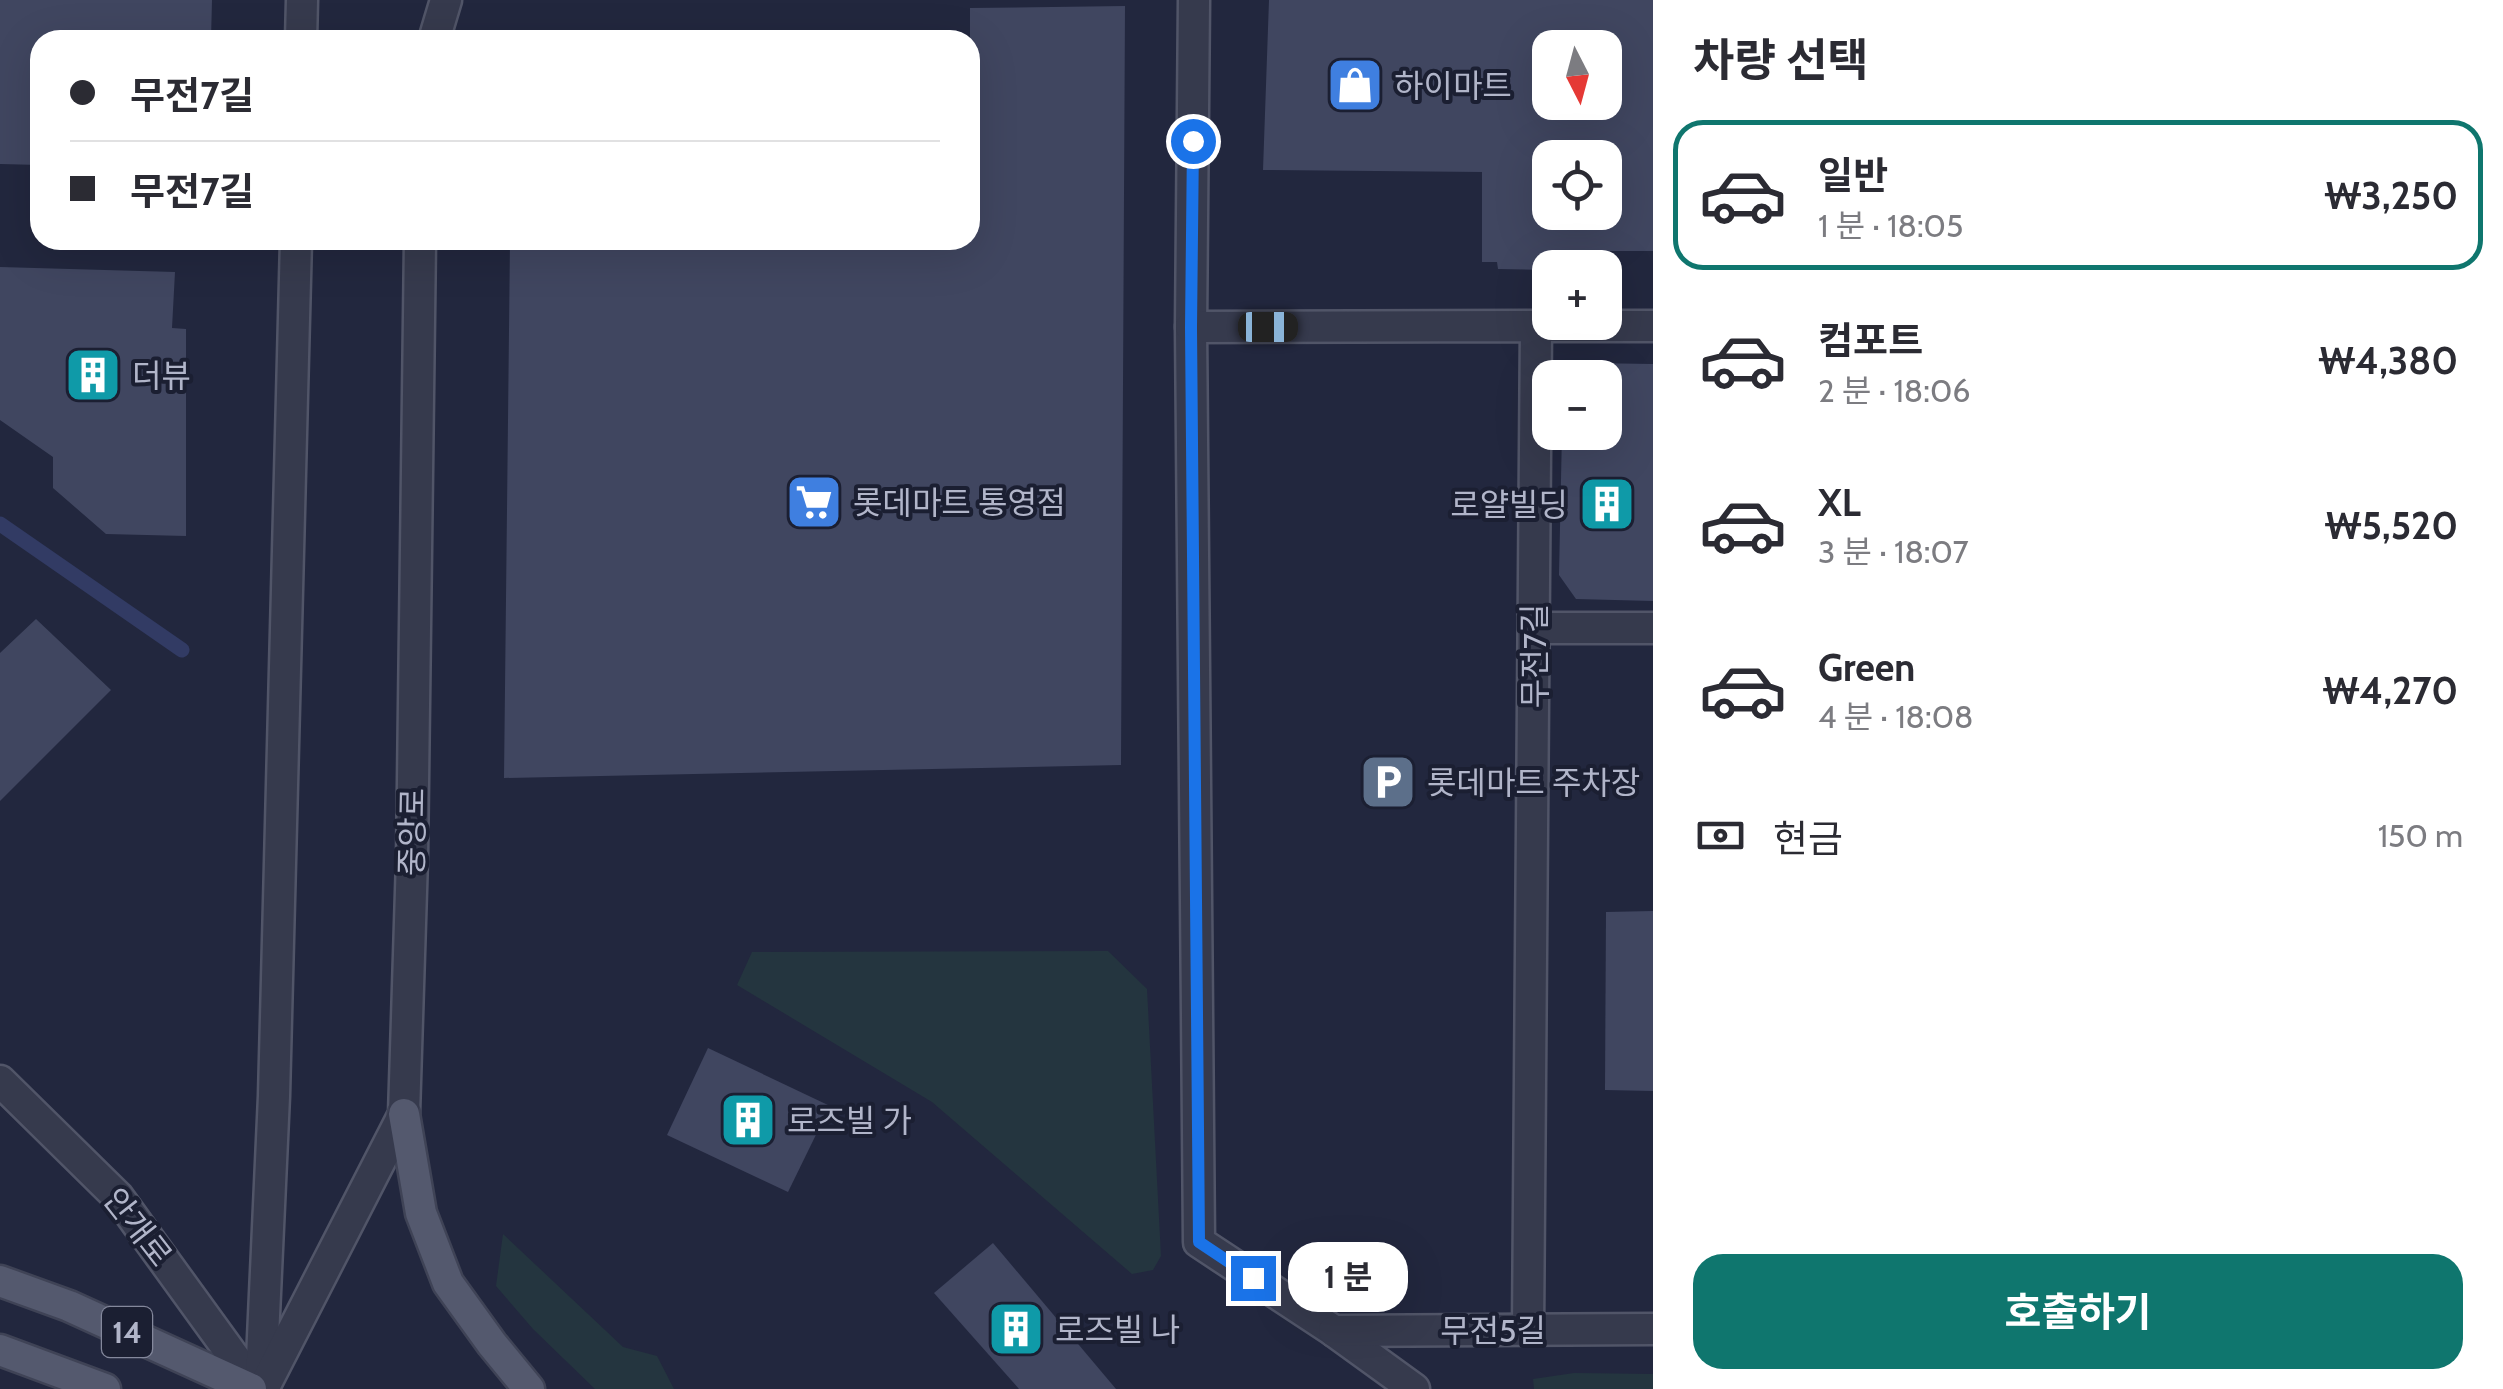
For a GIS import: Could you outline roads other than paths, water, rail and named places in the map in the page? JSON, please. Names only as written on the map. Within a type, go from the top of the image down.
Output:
[{"type":"main road","points":[[404,1114],[420,1213],[448,1283],[530,1389]]},
{"type":"main road","name":"14","points":[[0,1281],[70,1306],[258,1389]]},
{"type":"main road","name":"14","points":[[0,1350],[106,1389]]},
{"type":"street","points":[[301,30],[302,0]]},
{"type":"street","points":[[423,30],[424,0]]},
{"type":"street","points":[[437,30],[446,0]]},
{"type":"street","points":[[1194,0],[1191,328],[1199,1242],[1414,1389]]},
{"type":"street","points":[[258,1389],[274,1096],[296,250]]},
{"type":"street","name":"중앙로","points":[[258,1389],[404,1114],[420,250]]},
{"type":"street","points":[[1191,328],[1532,326]]},
{"type":"street","points":[[1622,326],[1653,326]]},
{"type":"street","name":"무전7길","points":[[1528,1330],[1536,340]]},
{"type":"street","points":[[1534,628],[1653,628]]},
{"type":"street","name":"안개로","points":[[0,1081],[118,1197],[258,1389]]},
{"type":"street","name":"무전5길","points":[[1334,1332],[1653,1328]]},
{"type":"waterway","points":[[0,524],[182,650]]},
{"type":"place","name":"하이마트","points":[[1355,85]]},
{"type":"place","name":"더뷰","points":[[93,375]]},
{"type":"place","name":"롯데마트 통영점","points":[[814,502]]},
{"type":"place","name":"로얄빌딩","points":[[1607,504]]},
{"type":"place","name":"롯데마트 주차장","points":[[1388,782]]},
{"type":"place","name":"로즈빌 가","points":[[748,1120]]},
{"type":"place","name":"로즈빌 나","points":[[1016,1329]]}]
